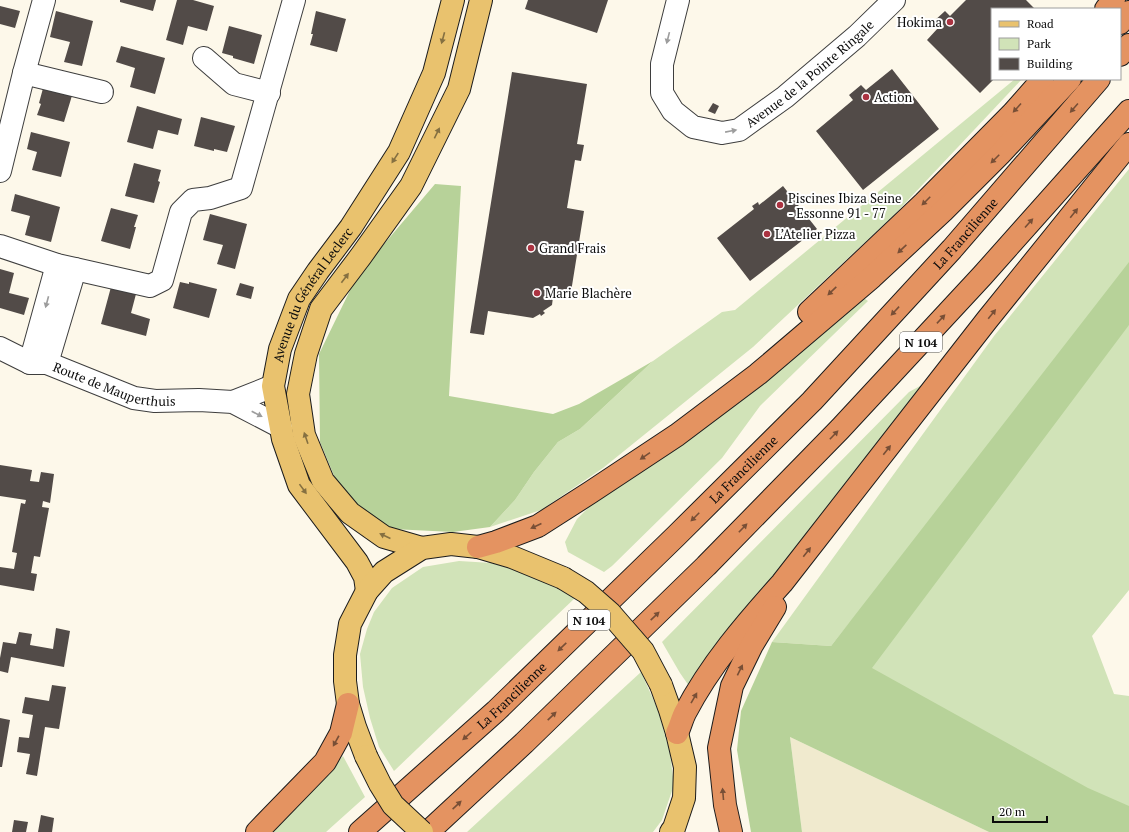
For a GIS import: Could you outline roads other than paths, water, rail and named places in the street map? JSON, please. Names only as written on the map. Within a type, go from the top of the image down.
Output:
[{"type":"highway","points":[[1107,8],[1114,0]]},
{"type":"highway","points":[[1121,22],[1129,12]]},
{"type":"highway","points":[[1121,54],[1129,45]]},
{"type":"highway","points":[[677,435],[704,406],[821,301],[924,203],[1013,113],[1042,80]]},
{"type":"highway","points":[[478,547],[496,542],[538,526],[677,435],[758,374],[872,277],[943,211],[1000,154],[1069,80]]},
{"type":"highway","name":"La Francilienne","points":[[360,832],[496,711],[812,401],[952,248],[1098,80]]},
{"type":"highway","name":"N 104","points":[[428,832],[524,743],[729,544],[840,429],[982,276],[1129,111]]},
{"type":"highway","points":[[677,733],[684,714],[706,677],[746,624],[782,583],[987,320],[1129,144]]},
{"type":"highway","points":[[731,832],[724,805],[719,748],[732,686],[752,645],[774,608],[782,583]]},
{"type":"highway","points":[[257,832],[326,762],[341,733],[348,704]]},
{"type":"main road","name":"Avenue du Général Leclerc","points":[[367,591],[365,577],[357,562],[299,485],[283,439],[273,386],[280,350],[299,299],[351,227],[399,152],[434,73],[453,0]]},
{"type":"main road","name":"Avenue du Général Leclerc","points":[[422,548],[384,537],[350,513],[323,481],[304,435],[298,394],[306,354],[321,309],[411,186],[459,89],[481,0]]},
{"type":"main road","points":[[422,832],[393,805],[380,784],[366,756],[348,704],[345,681],[345,655],[350,624],[367,591],[384,572],[422,548],[451,544],[478,547],[512,557],[563,578],[586,592],[610,613],[643,651],[661,686],[670,710],[685,767],[684,798],[674,831]]},
{"type":"street","points":[[0,171],[44,0]]},
{"type":"street","points":[[0,246],[66,267],[150,286],[162,280],[181,212],[193,200],[210,198],[241,188],[294,0]]},
{"type":"street","name":"Avenue de la Pointe Ringale","points":[[678,0],[662,64],[662,93],[673,111],[693,127],[722,133],[739,130],[785,97],[857,36],[894,0]]},
{"type":"street","points":[[204,58],[234,84],[269,93]]},
{"type":"street","points":[[24,73],[102,92]]},
{"type":"street","points":[[39,363],[66,267]]},
{"type":"street","name":"Route de Mauperthuis","points":[[0,348],[134,398],[156,401],[199,400],[233,402],[281,427]]},
{"type":"street","name":"Route de Mauperthuis","points":[[233,402],[273,386]]},
{"type":"place","name":"Hokima","points":[[950,22]]},
{"type":"place","name":"Action","points":[[866,97]]},
{"type":"place","name":"Piscines Ibiza Seine - Essonne 91 - 77","points":[[780,205]]},
{"type":"place","name":"L’Atelier Pizza","points":[[767,234]]},
{"type":"place","name":"Grand Frais","points":[[531,248]]},
{"type":"place","name":"Marie Blachère","points":[[537,293]]}]
